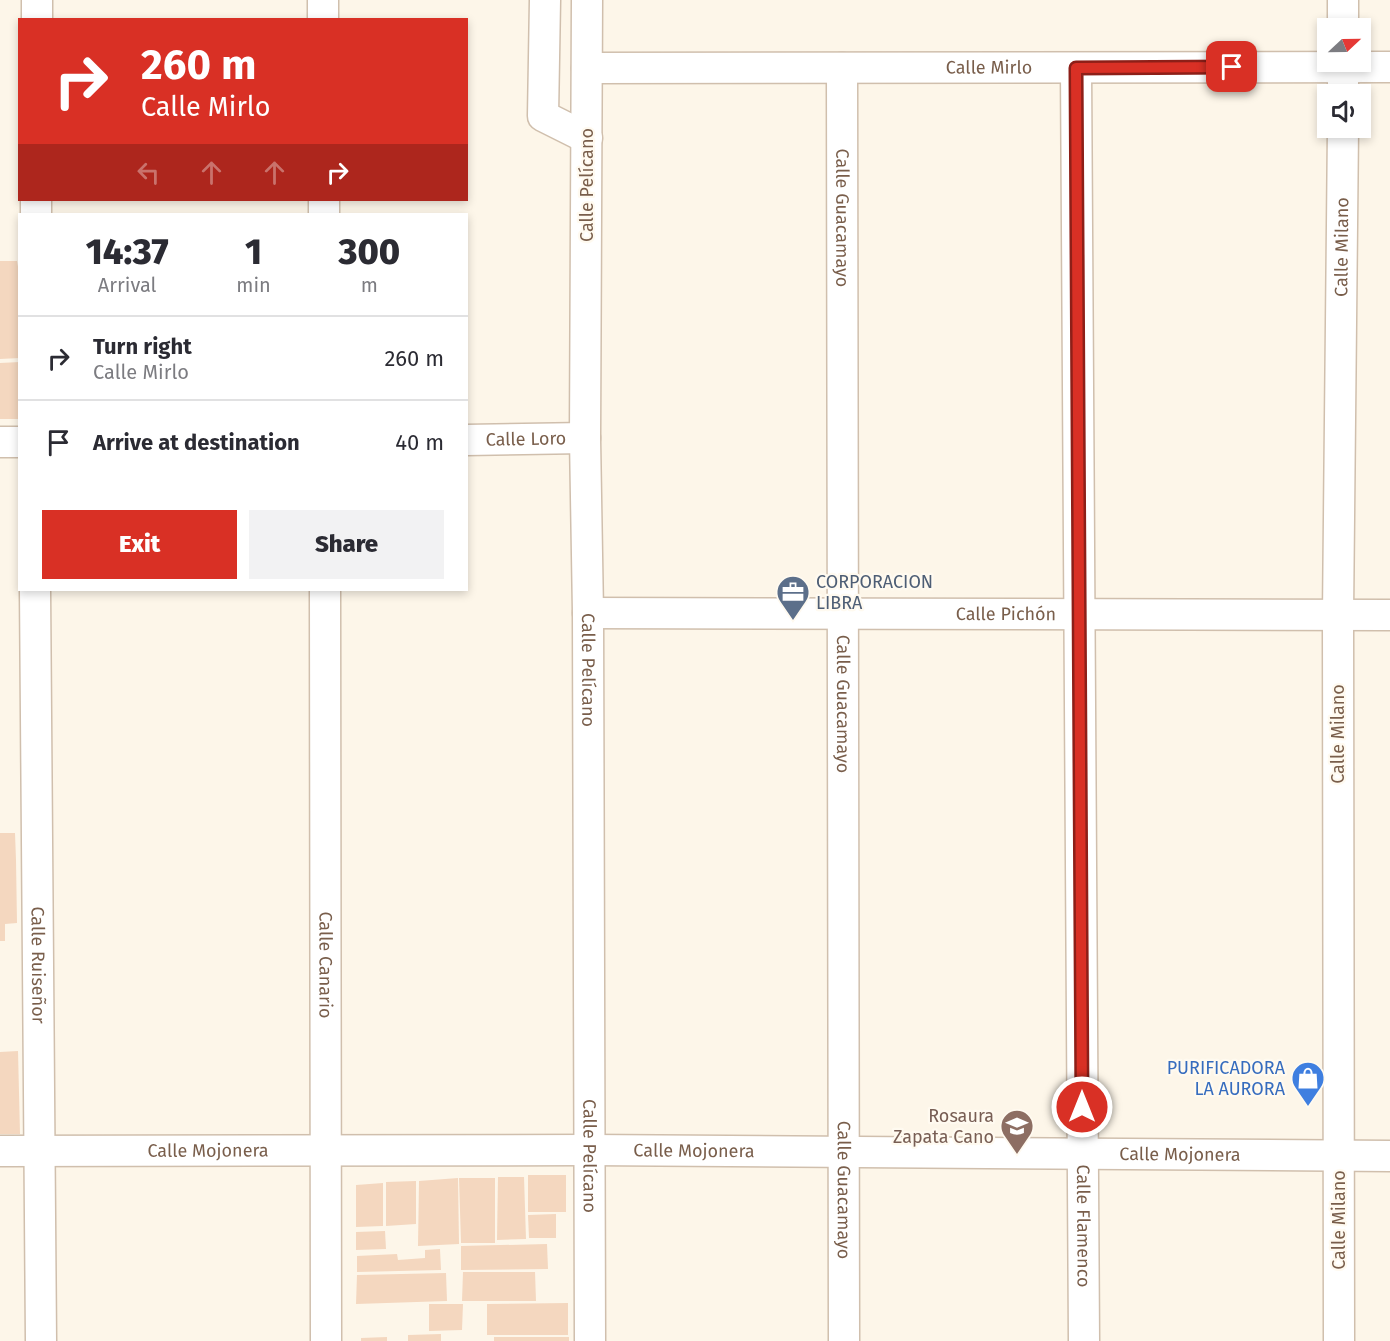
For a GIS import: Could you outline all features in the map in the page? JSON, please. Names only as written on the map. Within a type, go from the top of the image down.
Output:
[{"type":"street","points":[[37,0],[37,18]]},
{"type":"street","points":[[323,0],[323,18]]},
{"type":"street","points":[[545,0],[543,116],[587,138]]},
{"type":"street","name":"Calle Pelícano","points":[[587,0],[585,438],[588,613],[590,1341]]},
{"type":"street","points":[[1343,0],[1343,18]]},
{"type":"street","name":"Calle Mirlo","points":[[587,68],[1076,68],[1343,74],[1390,67]]},
{"type":"street","name":"Calle Guacamayo","points":[[842,68],[844,1341]]},
{"type":"street","name":"Calle Flamenco","points":[[1076,68],[1084,1341]]},
{"type":"street","name":"Calle Milano","points":[[1339,1341],[1338,615],[1343,138]]},
{"type":"street","name":"Calle Loro","points":[[468,440],[585,438]]},
{"type":"street","points":[[0,442],[18,442]]},
{"type":"street","name":"Calle Ruiseñor","points":[[35,591],[41,1341]]},
{"type":"street","name":"Calle Canario","points":[[326,591],[326,1341]]},
{"type":"street","name":"Calle Pichón","points":[[588,613],[1390,615]]},
{"type":"street","name":"Calle Mojonera","points":[[0,1151],[589,1150],[1390,1156]]},
{"type":"building","points":[[0,261],[17,261],[18,358],[0,359]]},
{"type":"building","points":[[18,362],[18,419],[0,419],[0,363]]},
{"type":"building","points":[[0,833],[15,833],[17,923],[5,924],[5,941],[0,941]]},
{"type":"building","points":[[18,1051],[20,1134],[0,1134],[0,1052]]},
{"type":"building","points":[[528,1175],[566,1175],[566,1212],[528,1212]]},
{"type":"building","points":[[498,1177],[524,1177],[526,1239],[497,1240]]},
{"type":"building","points":[[458,1178],[459,1244],[418,1246],[419,1181]]},
{"type":"building","points":[[459,1178],[495,1178],[495,1243],[461,1243]]},
{"type":"building","points":[[416,1181],[416,1224],[386,1226],[386,1182]]},
{"type":"building","points":[[383,1183],[383,1226],[356,1227],[356,1185]]},
{"type":"building","points":[[556,1214],[556,1238],[529,1238],[528,1215]]},
{"type":"building","points":[[385,1231],[386,1249],[356,1250],[356,1232]]},
{"type":"building","points":[[547,1244],[548,1269],[461,1270],[461,1246]]},
{"type":"building","points":[[440,1249],[441,1270],[357,1272],[357,1256],[397,1254],[398,1260],[425,1258],[425,1250]]},
{"type":"building","points":[[463,1272],[535,1272],[536,1301],[462,1301]]},
{"type":"building","points":[[446,1273],[447,1301],[356,1304],[357,1275]]},
{"type":"building","points":[[568,1303],[568,1335],[487,1335],[487,1304]]},
{"type":"building","points":[[429,1304],[463,1304],[462,1330],[429,1331]]},
{"type":"building","points":[[441,1334],[441,1341],[408,1341],[408,1335]]},
{"type":"building","points":[[387,1337],[387,1341],[361,1341],[361,1338]]},
{"type":"building","points":[[494,1337],[569,1337],[569,1341],[494,1341]]},
{"type":"place","name":"CORPORACION LIBRA","points":[[793,621]]},
{"type":"place","name":"PURIFICADORA LA AURORA","points":[[1308,1107]]},
{"type":"place","name":"Rosaura Zapata Cano","points":[[1017,1155]]},
{"type":"route","points":[[1082,1107],[1076,68],[1232,67]]}]
